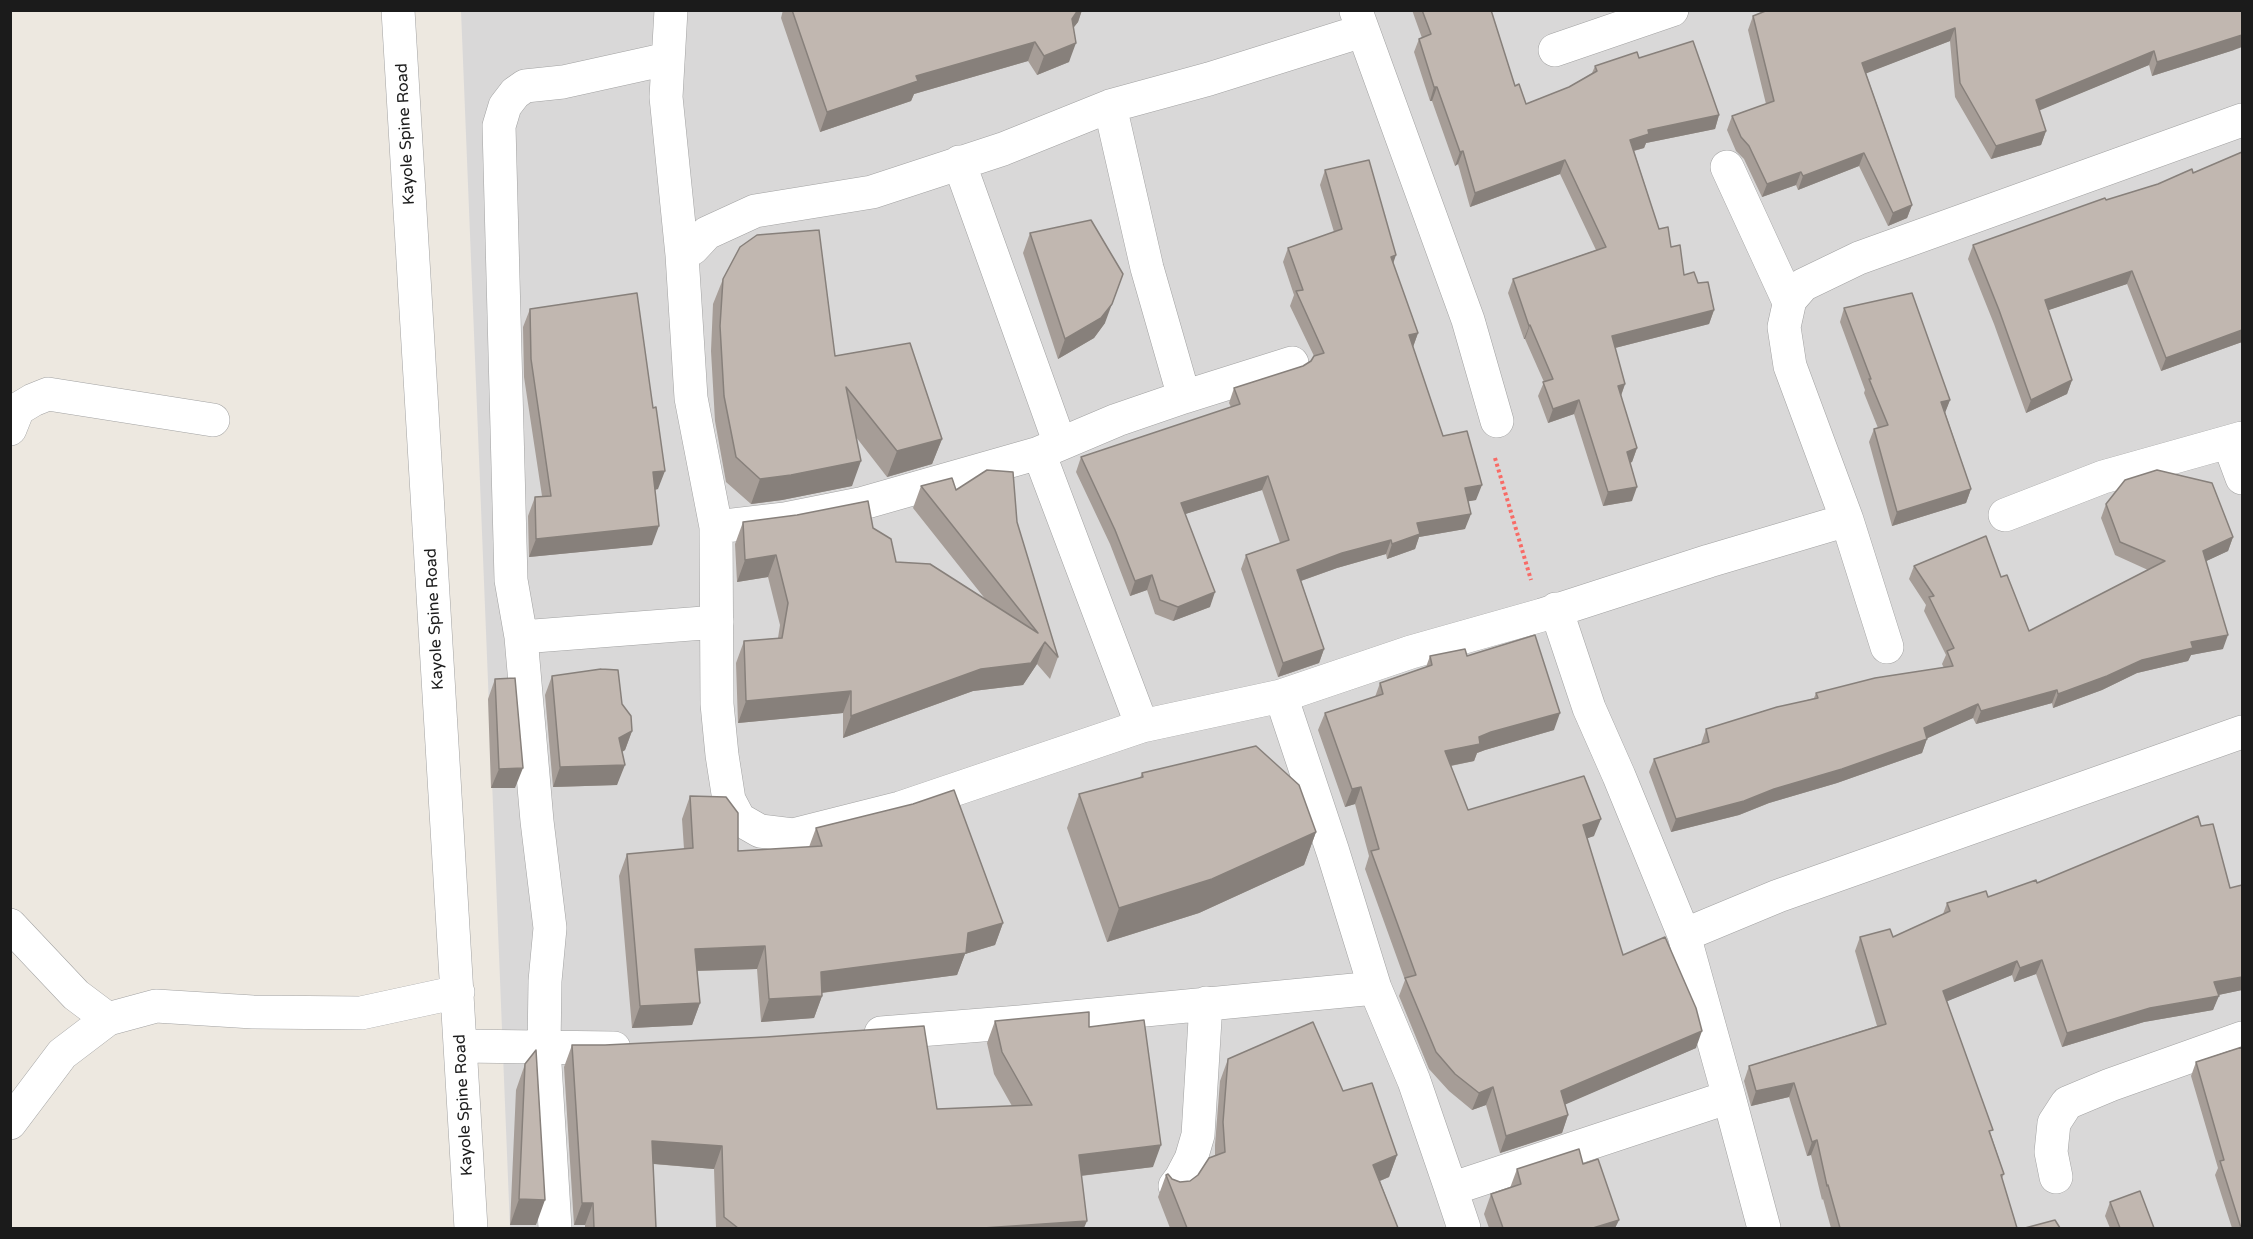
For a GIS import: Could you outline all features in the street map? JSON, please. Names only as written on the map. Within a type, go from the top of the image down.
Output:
[{"type":"street","name":"Kayole Spine Road","points":[[398,10],[471,1228]]},
{"type":"street","points":[[671,10],[666,97],[682,255],[691,398],[716,527],[717,704],[729,800],[739,819],[760,831],[793,835],[900,808],[1142,726],[1281,696],[1412,652],[1847,520]]},
{"type":"street","points":[[1555,50],[1672,10]]},
{"type":"street","points":[[682,255],[693,248],[707,233],[755,211],[872,192],[1037,136],[1110,106],[1209,78],[1359,21],[1468,320],[1497,421]]},
{"type":"street","points":[[555,1228],[544,1048],[549,928],[521,637],[511,580],[499,126],[505,106],[515,93],[525,86],[563,82],[667,59]]},
{"type":"street","points":[[1110,106],[1147,268],[1184,397]]},
{"type":"street","points":[[1887,646],[1847,520],[1790,366],[1784,327],[1789,302],[1803,285],[1859,258],[2242,120]]},
{"type":"street","points":[[959,162],[1049,448],[1142,726]]},
{"type":"street","points":[[1727,167],[1789,302]]},
{"type":"street","points":[[716,527],[785,519],[860,504],[1049,448],[1117,420],[1292,363]]},
{"type":"street","points":[[10,429],[18,409],[48,394],[213,420]]},
{"type":"street","points":[[2005,515],[2103,477],[2236,440],[2242,478]]},
{"type":"street","points":[[1549,612],[1684,935],[1764,1228]]},
{"type":"street","points":[[521,637],[717,622]]},
{"type":"street","points":[[1281,696],[1334,852],[1375,988],[1414,1081],[1464,1228]]},
{"type":"street","points":[[1684,935],[1778,896],[2242,732]]},
{"type":"street","points":[[10,926],[76,995],[108,1019]]},
{"type":"street","points":[[846,1035],[1020,1022],[1375,988]]},
{"type":"street","points":[[10,1123],[62,1054],[108,1019],[156,1006],[252,1012],[361,1013],[458,992]]},
{"type":"street","points":[[1174,1185],[1181,1178],[1191,1159],[1198,1135],[1206,1003]]},
{"type":"street","points":[[2056,1178],[2050,1152],[2054,1123],[2067,1104],[2110,1085],[2242,1038]]},
{"type":"street","points":[[460,1046],[642,1047]]},
{"type":"street","points":[[1451,1189],[1729,1097]]},
{"type":"path","points":[[1497,421],[1495,460],[1549,612]]},
{"type":"shaded area","points":[[461,11],[2242,11],[2242,1228],[510,1228]]},
{"type":"building","points":[[792,10],[1078,10],[1072,19],[1076,43],[1044,56],[1035,42],[916,76],[918,81],[827,112]]},
{"type":"building","points":[[1422,10],[1491,10],[1515,86],[1519,84],[1526,104],[1569,87],[1597,71],[1595,66],[1637,52],[1639,58],[1693,41],[1719,115],[1648,130],[1649,134],[1630,140],[1659,229],[1668,227],[1671,247],[1680,245],[1684,275],[1694,272],[1698,283],[1708,282],[1714,310],[1612,336],[1625,384],[1618,386],[1637,448],[1627,452],[1637,487],[1608,492],[1579,400],[1553,409],[1543,382],[1553,379],[1529,326],[1513,279],[1606,247],[1565,160],[1475,193],[1463,151],[1460,152],[1437,87],[1434,87],[1419,39],[1431,34]]},
{"type":"building","points":[[1768,10],[2242,10],[2242,35],[2157,62],[2154,51],[2036,100],[2046,131],[1996,146],[1960,83],[1955,28],[1862,63],[1912,205],[1893,213],[1864,153],[1803,176],[1801,172],[1767,184],[1732,116],[1774,101],[1753,16]]},
{"type":"building","points":[[2242,152],[2242,330],[2166,358],[2132,271],[2045,300],[2072,380],[2031,400],[1973,245],[2105,198],[2106,200],[2158,184],[2192,169],[2193,173]]},
{"type":"building","points":[[1369,160],[1396,255],[1391,257],[1418,333],[1409,335],[1443,436],[1467,431],[1482,485],[1465,488],[1471,514],[1417,523],[1420,534],[1392,544],[1391,540],[1342,553],[1297,570],[1324,649],[1283,663],[1246,555],[1289,540],[1268,476],[1181,503],[1215,592],[1178,607],[1160,600],[1152,575],[1135,581],[1115,530],[1081,457],[1240,404],[1234,388],[1303,366],[1314,356],[1324,353],[1296,291],[1303,290],[1288,248],[1342,229],[1325,170]]},
{"type":"building","points":[[1091,220],[1123,274],[1112,304],[1101,318],[1065,339],[1030,233]]},
{"type":"building","points":[[819,230],[835,356],[910,343],[942,439],[897,451],[846,387],[861,461],[760,479],[736,457],[724,396],[720,326],[723,279],[740,247],[757,235]]},
{"type":"building","points":[[637,293],[653,408],[656,407],[665,471],[653,472],[659,526],[536,539],[535,497],[551,496],[531,359],[530,309]]},
{"type":"building","points":[[1912,293],[1950,400],[1941,402],[1971,489],[1897,512],[1874,429],[1888,425],[1844,308]]},
{"type":"building","points":[[987,470],[1013,472],[1017,522],[1058,657],[1045,642],[1031,663],[981,669],[851,716],[851,691],[746,701],[744,641],[782,638],[788,603],[776,555],[745,560],[743,522],[797,515],[868,501],[873,528],[891,539],[896,562],[930,564],[1038,633],[921,486],[952,478],[956,490]]},
{"type":"building","points":[[2157,470],[2212,483],[2233,537],[2203,551],[2228,635],[2191,642],[2193,648],[2142,660],[2058,694],[2057,690],[1981,711],[1978,704],[1924,728],[1927,739],[1744,801],[1676,819],[1654,759],[1709,742],[1706,729],[1777,707],[1818,698],[1816,693],[1875,678],[1953,666],[1947,651],[1954,648],[1929,597],[1934,596],[1914,566],[1986,536],[2001,577],[2007,575],[2029,631],[2165,561],[2120,542],[2106,504],[2125,480]]},
{"type":"building","points":[[1535,635],[1560,713],[1491,732],[1479,737],[1480,744],[1445,751],[1468,810],[1584,776],[1601,819],[1583,825],[1623,955],[1665,937],[1696,1008],[1702,1031],[1561,1091],[1568,1115],[1506,1136],[1493,1087],[1479,1093],[1455,1074],[1436,1052],[1405,978],[1416,975],[1371,851],[1379,849],[1361,787],[1352,789],[1325,713],[1383,694],[1380,683],[1432,665],[1430,656],[1465,649],[1467,656]]},
{"type":"building","points":[[601,669],[618,670],[622,704],[631,716],[632,731],[619,738],[625,765],[560,767],[552,676]]},
{"type":"building","points":[[515,678],[523,768],[499,769],[495,679]]},
{"type":"building","points":[[1256,746],[1299,785],[1316,832],[1212,879],[1119,908],[1079,794],[1143,777],[1142,773]]},
{"type":"building","points":[[954,790],[1003,923],[968,933],[966,953],[821,972],[822,996],[769,999],[765,946],[695,949],[700,1003],[640,1006],[627,854],[693,848],[690,796],[726,797],[738,813],[738,851],[822,846],[816,828],[913,804]]},
{"type":"building","points":[[2198,816],[2201,826],[2213,824],[2230,888],[2242,885],[2242,977],[2214,982],[2219,996],[2150,1008],[2067,1033],[2042,960],[2020,968],[2017,961],[1943,991],[1993,1130],[1989,1131],[2004,1174],[2001,1175],[2017,1228],[1840,1228],[1827,1186],[1817,1140],[1812,1142],[1794,1083],[1756,1091],[1749,1066],[1886,1024],[1860,937],[1890,929],[1893,937],[1950,911],[1947,903],[1986,891],[1988,897],[2036,880],[2037,883]]},
{"type":"building","points":[[1089,1012],[1089,1027],[1144,1020],[1161,1145],[1079,1155],[1087,1221],[983,1228],[738,1228],[724,1217],[722,1146],[652,1141],[656,1228],[594,1228],[593,1203],[582,1203],[572,1045],[766,1037],[924,1026],[937,1109],[1032,1105],[1002,1052],[995,1021]]},
{"type":"building","points":[[1313,1022],[1343,1091],[1372,1083],[1397,1155],[1373,1165],[1398,1228],[1187,1228],[1166,1175],[1180,1182],[1190,1181],[1198,1175],[1209,1158],[1225,1152],[1223,1122],[1228,1059]]},
{"type":"building","points":[[2242,1047],[2241,1228],[2220,1161],[2224,1160],[2196,1062]]},
{"type":"building","points":[[536,1050],[545,1200],[519,1199],[525,1064]]},
{"type":"building","points":[[1579,1149],[1583,1164],[1598,1159],[1619,1220],[1593,1228],[1503,1228],[1491,1194],[1521,1184],[1517,1169]]},
{"type":"building","points":[[2140,1191],[2154,1228],[2120,1228],[2110,1202]]},
{"type":"building","points":[[2055,1220],[2060,1228],[2025,1228]]}]
